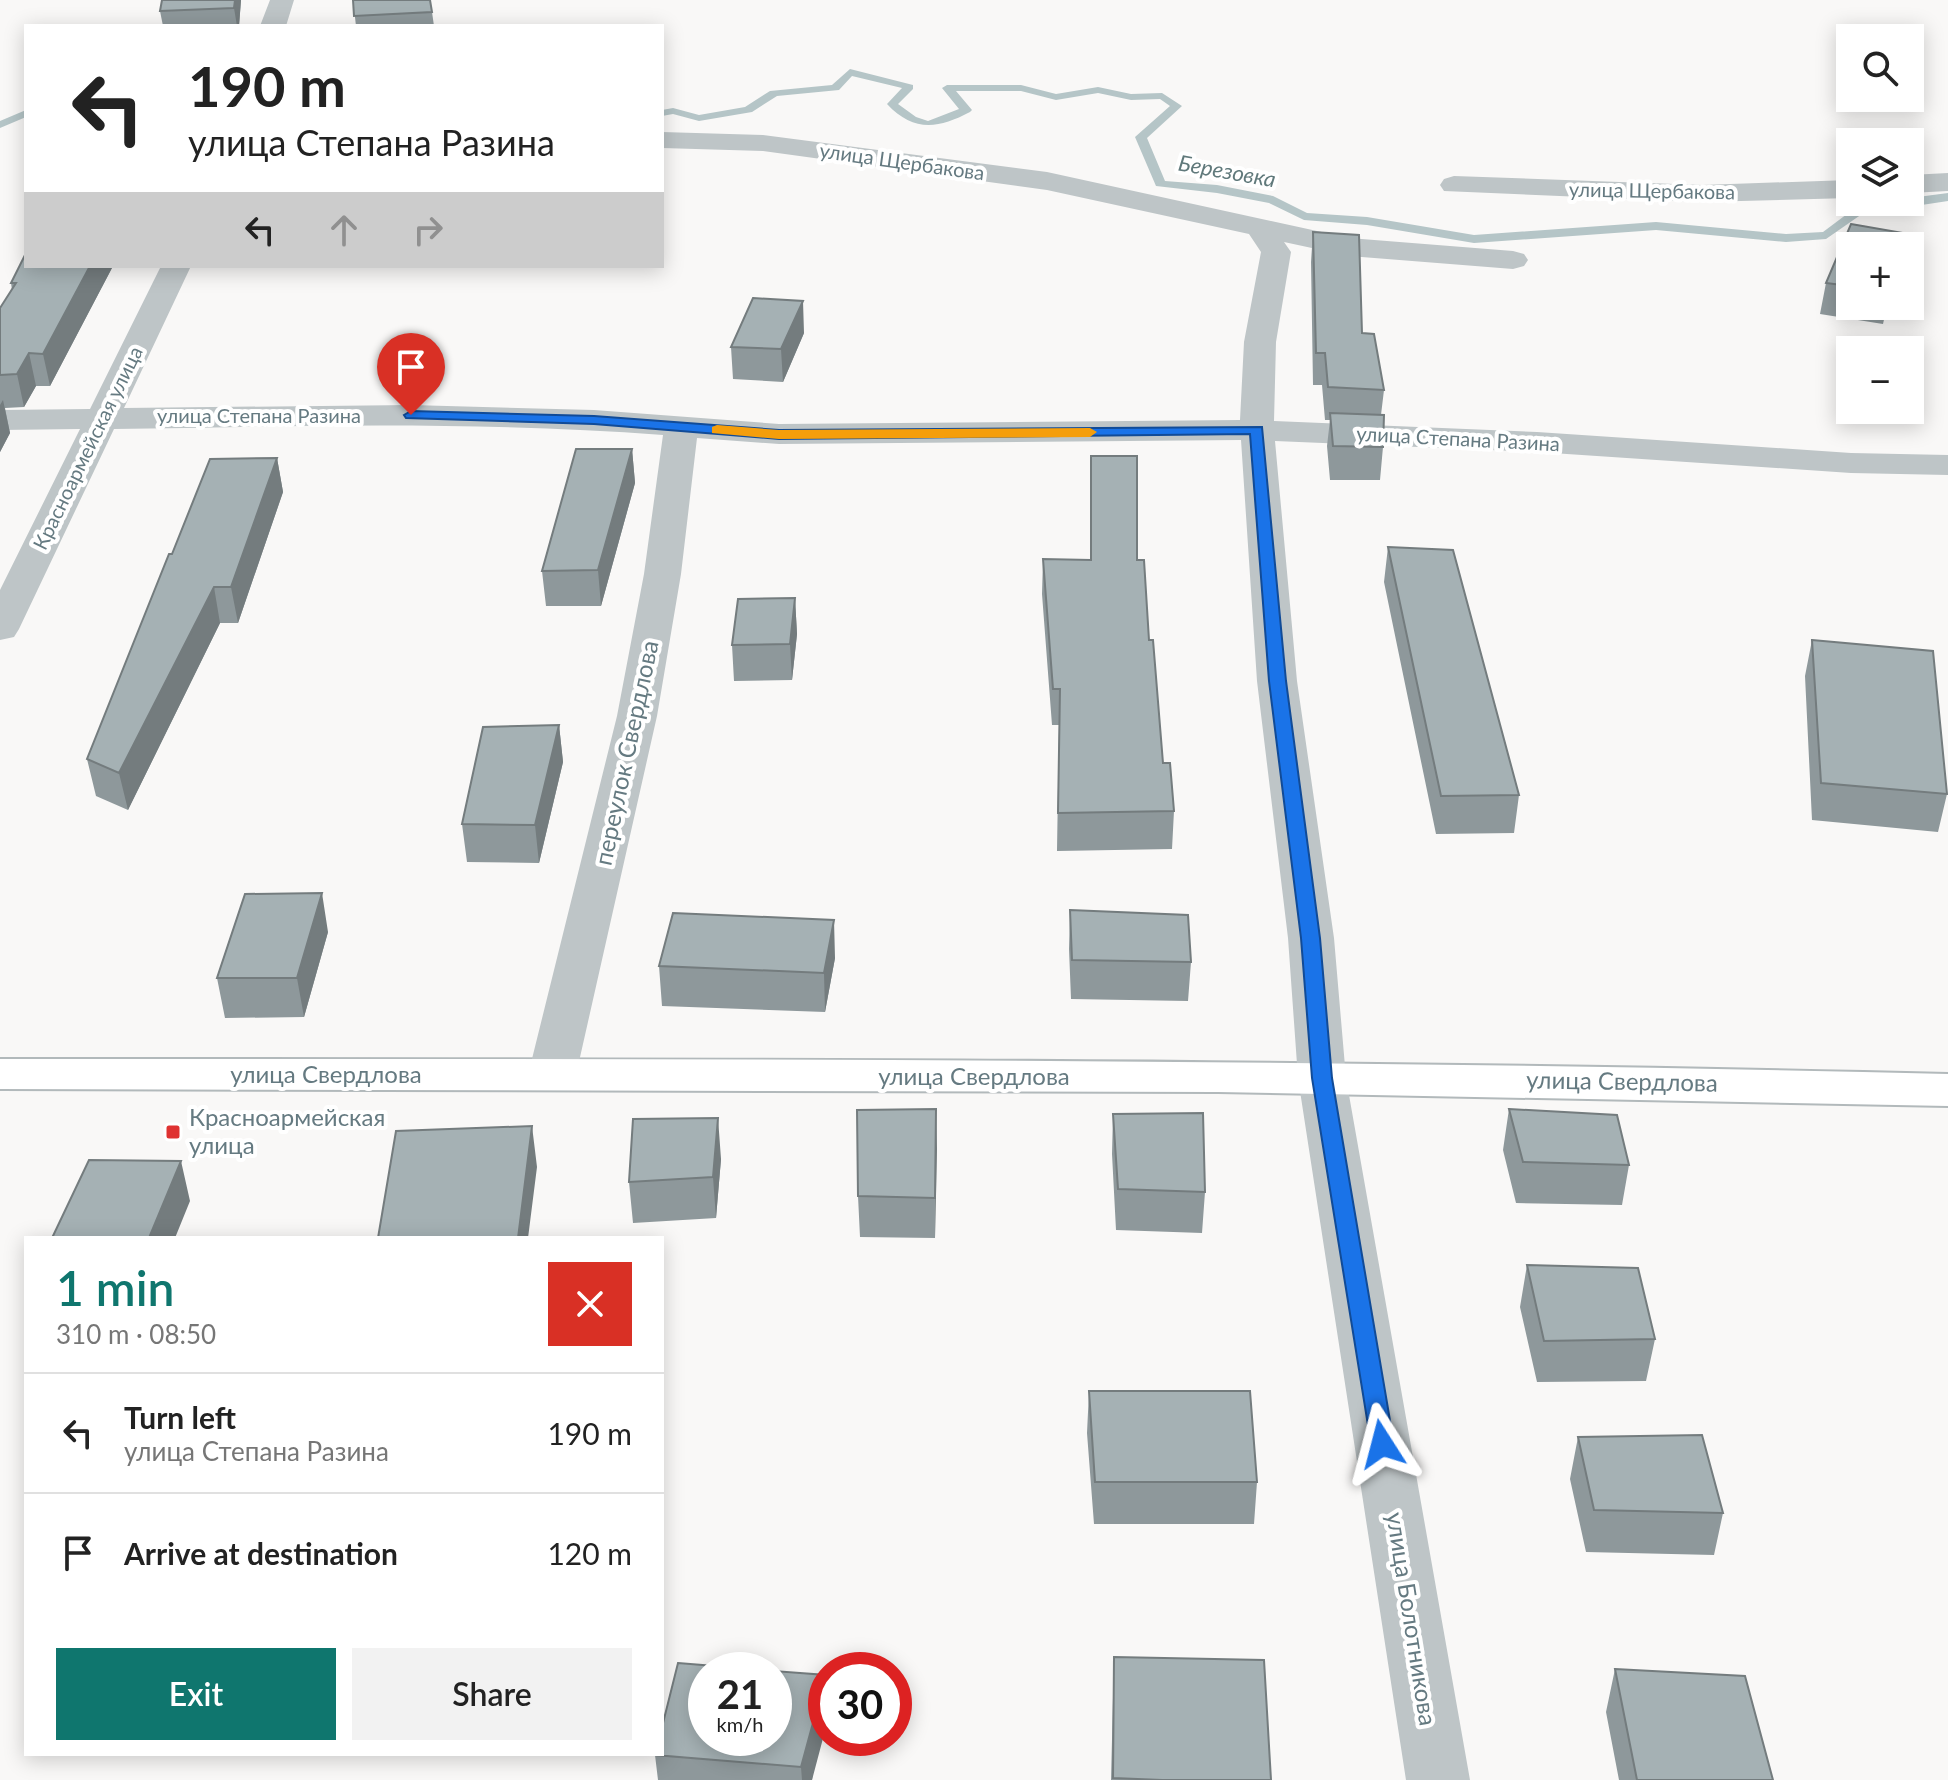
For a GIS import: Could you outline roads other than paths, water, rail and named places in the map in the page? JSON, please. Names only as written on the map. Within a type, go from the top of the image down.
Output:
[{"type":"main road","name":"улица Свердлова","points":[[0,1074],[1322,1078],[1683,1082],[1948,1090]]},
{"type":"street","points":[[274,24],[282,0]]},
{"type":"street","name":"улица Щербакова","points":[[664,140],[763,143],[1047,181],[1141,199],[1349,247],[1513,260]]},
{"type":"street","points":[[1924,183],[1948,182]]},
{"type":"street","name":"улица Щербакова","points":[[1454,185],[1612,192],[1836,190]]},
{"type":"street","name":"улица Болотникова","points":[[1259,226],[1276,252],[1260,342],[1257,430],[1277,681],[1311,938],[1322,1078],[1438,1780]]},
{"type":"street","name":"Красноармейская улица","points":[[0,629],[175,268]]},
{"type":"street","name":"улица Степана Разина","points":[[0,420],[411,415],[594,420],[779,434],[1257,430],[1537,442],[1851,463],[1948,465]]},
{"type":"street","name":"переулок Свердлова","points":[[552,1075],[599,889],[639,705],[659,596],[681,427]]},
{"type":"waterway","name":"Березовка","points":[[664,113],[673,111],[699,118],[748,110],[774,93],[835,88],[850,72],[909,87],[892,104],[912,119],[928,124],[944,121],[966,110],[947,88],[1021,88],[1056,97],[1098,90],[1131,97],[1162,96],[1177,106],[1141,137],[1160,184],[1217,189],[1273,200],[1304,216],[1367,221],[1474,239],[1656,226],[1786,238],[1826,235],[1859,211],[1948,197]]},
{"type":"waterway","name":"Березовка","points":[[0,125],[24,114]]},
{"type":"place","name":"Красноармейская улица","points":[[173,1132]]}]
